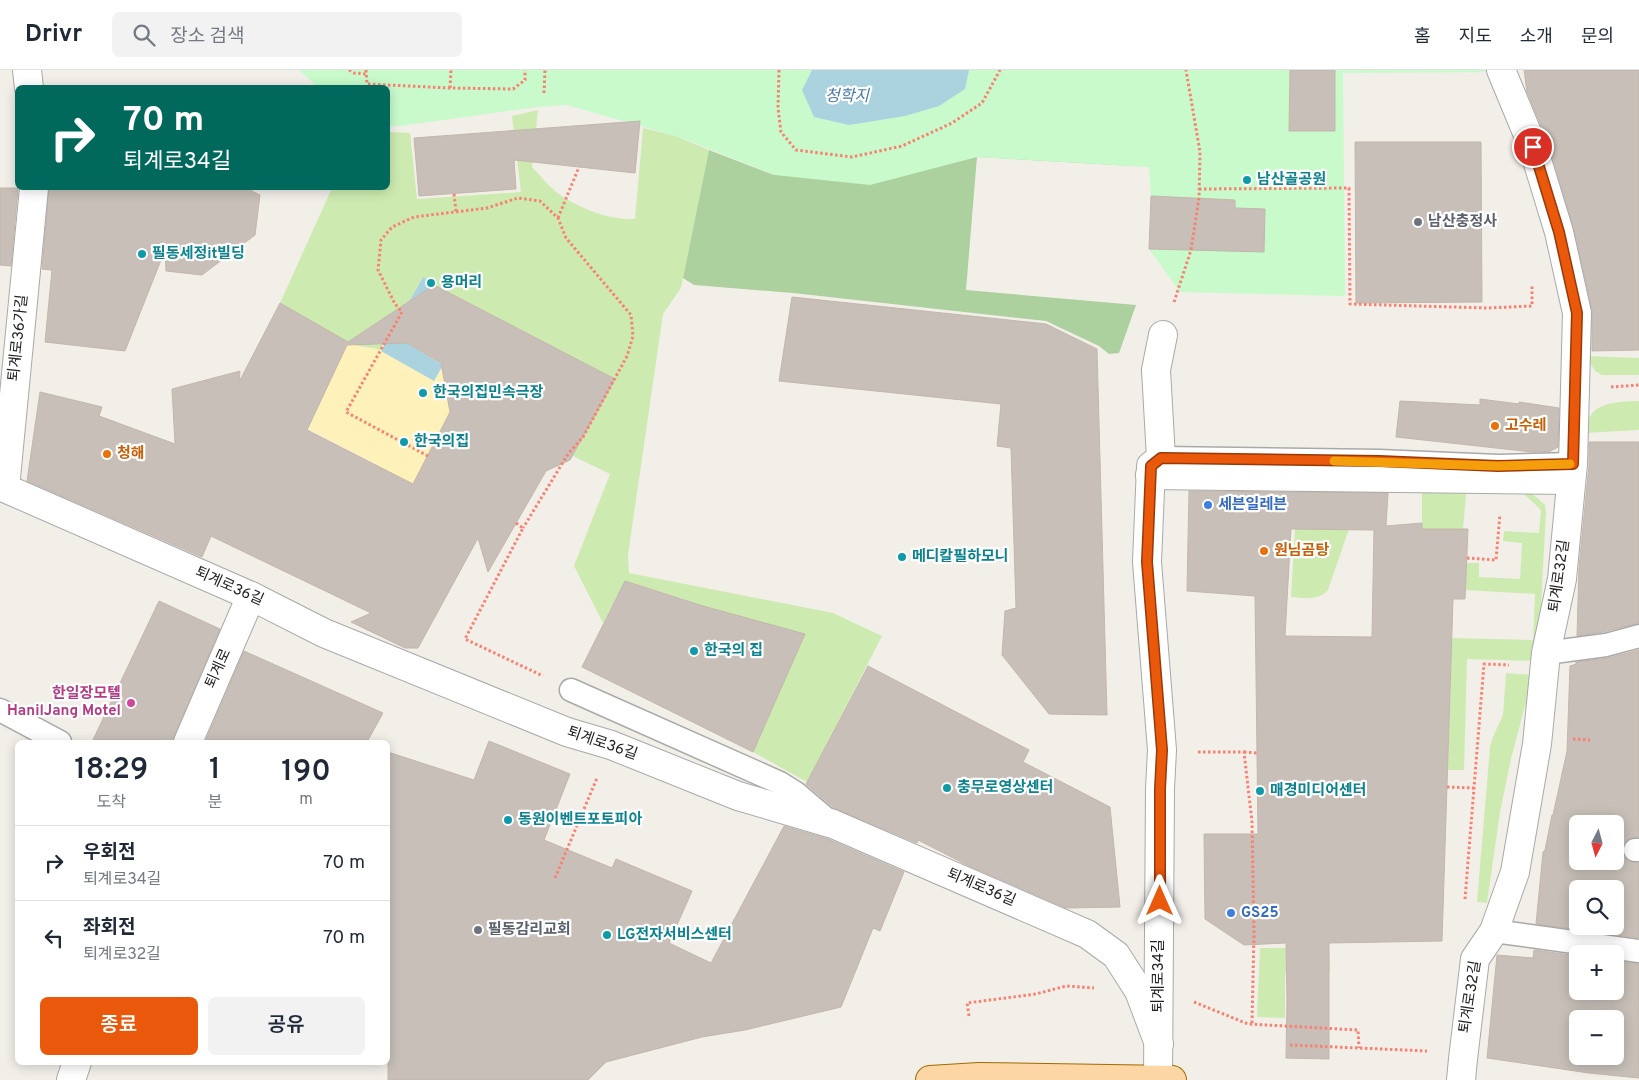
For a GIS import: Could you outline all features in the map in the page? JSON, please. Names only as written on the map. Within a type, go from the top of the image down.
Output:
[{"type":"main road","points":[[930,1080],[979,1078],[1163,1080]]},
{"type":"street","points":[[27,70],[30,85]]},
{"type":"street","name":"퇴계로32길","points":[[1462,1080],[1462,1059],[1475,959],[1494,931],[1515,872],[1537,744],[1546,653],[1562,579],[1572,472],[1577,313],[1559,232],[1533,147],[1501,70]]},
{"type":"street","name":"퇴계로36가길","points":[[2,487],[34,190]]},
{"type":"street","name":"퇴계로34길","points":[[1149,993],[1162,750],[1147,562],[1156,467],[1156,370],[1164,335]]},
{"type":"street","points":[[1156,467],[1572,472]]},
{"type":"street","name":"퇴계로36길","points":[[2,487],[251,596],[324,633],[567,732],[611,745],[738,796],[833,824],[1087,934],[1116,955],[1149,993],[1159,1044],[1163,1080]]},
{"type":"street","name":"퇴계로","points":[[189,740],[251,596]]},
{"type":"street","points":[[71,1080],[76,1065]]},
{"type":"lane","points":[[1546,653],[1606,645],[1639,636]]},
{"type":"lane","points":[[571,690],[780,783],[796,793],[833,824]]},
{"type":"lane","points":[[0,710],[56,740]]},
{"type":"lane","points":[[1494,931],[1639,951]]},
{"type":"path","points":[[350,70],[354,73],[366,72],[366,84],[376,85]]},
{"type":"path","points":[[450,88],[451,70]]},
{"type":"path","points":[[390,86],[513,89],[525,80],[525,70]]},
{"type":"path","points":[[544,70],[544,93]]},
{"type":"path","points":[[779,70],[778,108],[782,132],[796,150],[852,157],[902,146],[952,123],[982,102],[1000,70]]},
{"type":"path","points":[[1164,335],[1191,250],[1199,189],[1200,152],[1186,70]]},
{"type":"path","points":[[558,218],[578,167]]},
{"type":"path","points":[[1199,189],[1349,188],[1350,304],[1487,308],[1532,306],[1532,280]]},
{"type":"path","points":[[454,194],[456,212]]},
{"type":"path","points":[[428,456],[346,412],[402,312],[395,304],[378,270],[380,240],[392,227],[414,217],[487,208],[518,198],[540,201],[558,218],[566,238],[631,315],[633,336],[627,356],[583,437],[568,454],[523,528],[465,639],[571,690]]},
{"type":"path","points":[[1467,558],[1496,560],[1500,508]]},
{"type":"path","points":[[516,524],[523,528]]},
{"type":"path","points":[[1465,902],[1484,664],[1506,664]]},
{"type":"path","points":[[555,878],[611,745]]},
{"type":"path","points":[[1162,750],[1257,753]]},
{"type":"path","points":[[1244,752],[1252,822],[1254,934],[1252,1023]]},
{"type":"path","points":[[1447,787],[1474,788]]},
{"type":"path","points":[[968,1016],[966,1003],[1036,994],[1066,986],[1149,993],[1182,998],[1248,1024],[1358,1030],[1359,1048]]},
{"type":"path","points":[[1290,1045],[1435,1052]]},
{"type":"green space","name":"남산골공원","points":[[299,70],[1501,70],[1502,72],[1343,73],[1345,296],[1180,292],[1149,249],[1151,196],[1149,167],[977,157],[870,185],[775,175],[679,137],[567,105],[537,107],[390,126],[390,85],[316,85]]},
{"type":"green space","points":[[538,110],[532,167],[548,184],[559,194],[576,204],[615,218],[635,219],[643,128],[676,136],[709,150],[681,288],[663,314],[628,555],[629,573],[833,613],[882,636],[807,782],[753,752],[804,635],[707,607],[703,614],[683,599],[625,581],[603,623],[574,566],[610,474],[542,441],[553,421],[583,437],[615,379],[442,289],[423,277],[380,351],[349,343],[280,303],[331,190],[390,190],[390,132],[410,133],[417,199],[521,192],[512,116]]},
{"type":"green space","points":[[774,140],[1150,167],[977,157],[966,290],[1136,305],[1119,353],[1109,354],[1099,346],[1046,321],[793,293],[694,285],[683,278],[709,150],[774,175]]},
{"type":"green space","points":[[1586,356],[1639,358],[1639,375],[1602,375],[1595,371]]},
{"type":"green space","points":[[1639,401],[1639,430],[1585,433],[1587,422],[1597,409],[1612,403]]},
{"type":"green space","points":[[1467,484],[1463,529],[1422,529],[1422,488],[1358,486],[1340,493],[1296,492],[1297,485]]},
{"type":"green space","points":[[1527,489],[1545,505],[1546,512],[1538,661],[1467,659],[1464,770],[1448,770],[1451,638],[1533,640],[1535,594],[1465,590],[1467,563],[1479,563],[1479,577],[1520,579],[1522,543],[1503,541],[1504,531],[1539,533],[1541,510],[1524,494],[1506,492]]},
{"type":"green space","points":[[1351,523],[1328,590],[1316,597],[1291,597],[1295,529]]},
{"type":"green space","points":[[1506,673],[1533,675],[1511,759],[1500,812],[1487,903],[1477,902],[1490,747],[1503,715]]},
{"type":"green space","points":[[1260,948],[1329,948],[1330,973],[1285,974],[1285,1018],[1257,1017]]},
{"type":"sand","points":[[348,342],[381,351],[434,381],[444,364],[450,412],[413,484],[308,429]]},
{"type":"water","name":"청학지","points":[[812,70],[969,70],[965,89],[939,106],[905,116],[849,125],[814,117],[802,90]]},
{"type":"water","points":[[423,277],[442,289],[410,345],[443,365],[434,381],[381,351]]},
{"type":"building","points":[[1290,70],[1335,70],[1335,131],[1289,131]]},
{"type":"building","points":[[1524,70],[1639,70],[1639,350],[1592,351],[1592,310],[1574,229],[1548,142],[1527,92]]},
{"type":"building","points":[[640,121],[635,173],[514,160],[516,189],[419,196],[414,138]]},
{"type":"building","name":"남산충정사","points":[[1355,142],[1481,142],[1482,302],[1356,303]]},
{"type":"building","points":[[0,188],[15,188],[15,190],[18,190],[11,266],[0,265]]},
{"type":"building","name":"필동세정it빌딩","points":[[49,190],[250,190],[260,195],[255,235],[202,275],[166,271],[165,250],[125,351],[45,342],[52,270],[42,269]]},
{"type":"building","points":[[1151,196],[1235,200],[1235,208],[1265,209],[1264,252],[1149,249]]},
{"type":"building","name":"한국의집","points":[[434,285],[615,379],[570,460],[546,471],[488,572],[478,538],[418,648],[405,648],[351,622],[371,613],[211,536],[202,557],[27,481],[40,392],[102,407],[99,416],[175,444],[172,389],[240,371],[239,382],[280,303],[348,342]],"holes":[[[407,343],[441,363],[450,412],[413,484],[307,430],[347,345]]]},
{"type":"building","points":[[792,297],[1046,324],[1097,349],[1107,715],[1049,714],[1002,655],[1005,611],[1016,608],[1011,448],[997,446],[1001,404],[779,381]]},
{"type":"building","points":[[1480,399],[1559,408],[1558,447],[1549,452],[1532,452],[1396,437],[1400,401],[1480,405]]},
{"type":"building","points":[[1589,442],[1639,442],[1639,623],[1577,636],[1579,568],[1589,465]]},
{"type":"building","points":[[1189,491],[1388,493],[1386,526],[1422,523],[1422,529],[1468,529],[1465,599],[1453,599],[1442,941],[1329,943],[1329,1059],[1286,1058],[1286,943],[1244,945],[1205,919],[1204,834],[1258,834],[1255,596],[1187,591]],"holes":[[[1291,529],[1374,530],[1372,637],[1285,636]]]},
{"type":"building","name":"한국의 집","points":[[625,581],[703,606],[805,634],[753,752],[582,667]]},
{"type":"building","points":[[159,601],[220,629],[173,740],[93,740]]},
{"type":"building","points":[[1639,650],[1639,837],[1628,839],[1624,843],[1624,815],[1569,815],[1569,870],[1624,870],[1624,857],[1628,861],[1639,863],[1639,938],[1617,935],[1624,935],[1624,880],[1569,880],[1569,928],[1536,924],[1543,852],[1567,751],[1570,666],[1576,664],[1576,662],[1608,658]]},
{"type":"building","points":[[244,651],[383,713],[368,740],[206,740]]},
{"type":"building","name":"충무로영상센터","points":[[868,666],[1029,750],[1023,762],[1110,807],[1120,907],[1066,908],[967,865],[918,840],[917,843],[834,808],[806,784]]},
{"type":"building","points":[[489,741],[570,774],[544,840],[612,868],[616,859],[692,891],[669,943],[711,963],[784,826],[828,839],[904,872],[880,931],[873,928],[841,1007],[745,1030],[702,1037],[606,1062],[588,1080],[388,1080],[388,1065],[390,1065],[390,753],[474,780]]},
{"type":"building","points":[[1534,950],[1569,955],[1569,1000],[1624,1000],[1624,962],[1639,964],[1639,1078],[1589,1073],[1487,1058],[1497,955],[1533,958]]},
{"type":"slow traffic","points":[[1334,461],[1498,466],[1570,464]]},
{"type":"place","name":"남산골공원","points":[[1247,180]]},
{"type":"place","name":"남산충정사","points":[[1418,222]]},
{"type":"place","name":"필동세정it빌딩","points":[[142,254]]},
{"type":"place","name":"용머리","points":[[431,283]]},
{"type":"place","name":"한국의집민속극장","points":[[423,393]]},
{"type":"place","name":"고수레","points":[[1495,426]]},
{"type":"place","name":"한국의집","points":[[404,442]]},
{"type":"place","name":"청해","points":[[107,454]]},
{"type":"place","name":"세븐일레븐","points":[[1208,505]]},
{"type":"place","name":"원님곰탕","points":[[1264,551]]},
{"type":"place","name":"메디칼필하모니","points":[[902,557]]},
{"type":"place","name":"한국의 집","points":[[694,651]]},
{"type":"place","name":"한일장모텔 HanilJang Motel","points":[[131,703]]},
{"type":"place","name":"충무로영상센터","points":[[947,788]]},
{"type":"place","name":"매경미디어센터","points":[[1260,791]]},
{"type":"place","name":"동원이벤트포토피아","points":[[508,820]]},
{"type":"place","name":"GS25","points":[[1231,913]]},
{"type":"place","name":"필동감리교회","points":[[478,930]]},
{"type":"place","name":"LG전자서비스센터","points":[[607,935]]},
{"type":"route","points":[[1160,901],[1162,750],[1147,562],[1151,466],[1161,458],[1379,461],[1498,466],[1573,464],[1577,313],[1559,232],[1533,147]]}]
